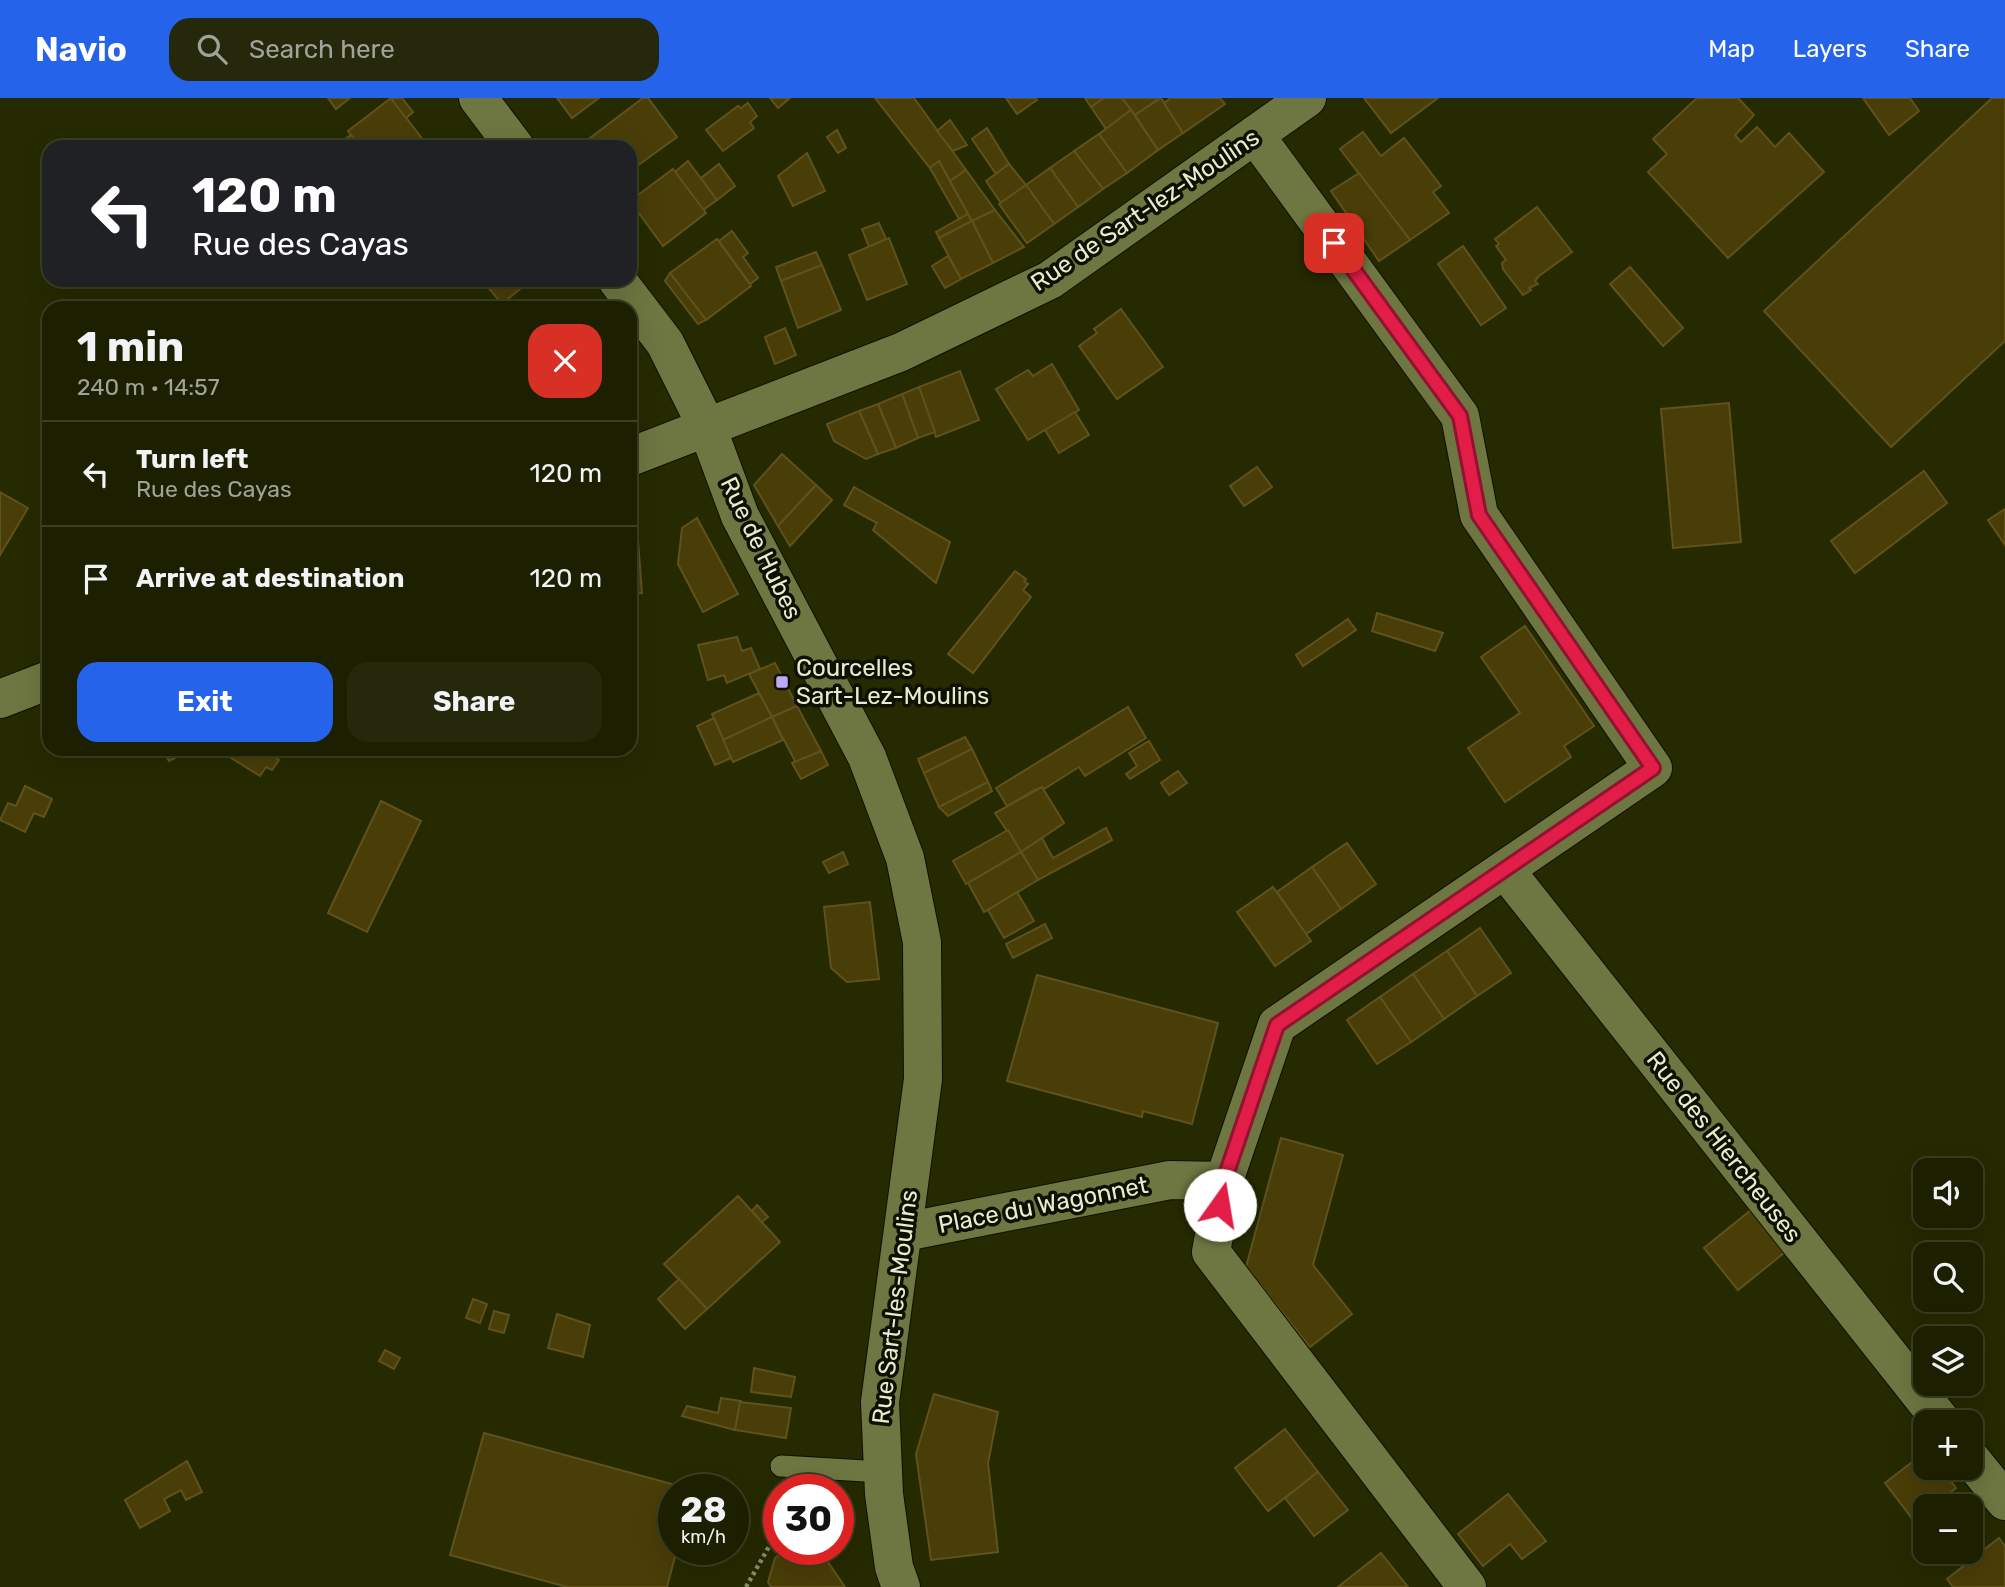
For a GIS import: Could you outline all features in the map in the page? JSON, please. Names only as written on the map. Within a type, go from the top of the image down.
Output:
[{"type":"street","points":[[478,98],[510,140]]},
{"type":"street","name":"Rue de Sart-lez-Moulins","points":[[637,454],[901,352],[1049,280],[1307,98]]},
{"type":"street","points":[[1255,135],[1460,416],[1479,515],[1653,768],[1277,1025],[1224,1181],[1211,1252],[1466,1587]]},
{"type":"street","name":"Rue de Hubes","points":[[622,287],[633,301]]},
{"type":"street","name":"Rue de Hubes","points":[[637,306],[665,343],[707,427],[740,516],[867,757],[905,858],[922,942],[925,1025]]},
{"type":"street","points":[[0,699],[42,683]]},
{"type":"street","name":"Rue des Hiercheuses","points":[[1506,871],[1933,1410]]},
{"type":"street","name":"Rue Sart-les-Moulins","points":[[901,1587],[894,1567],[882,1472],[880,1402],[923,1079],[925,1025]]},
{"type":"street","name":"Place du Wagonnet","points":[[904,1233],[1170,1180],[1224,1181]]},
{"type":"street","points":[[1983,1474],[2005,1501]]},
{"type":"lane","points":[[780,1466],[882,1472]]},
{"type":"path","points":[[746,1587],[763,1557]]},
{"type":"building","points":[[328,98],[350,98],[336,109]]},
{"type":"building","points":[[391,98],[423,140],[355,140],[348,131]]},
{"type":"building","points":[[402,98],[413,112],[406,118],[392,100]]},
{"type":"building","points":[[557,98],[599,98],[572,118]]},
{"type":"building","points":[[643,98],[648,98],[677,137],[637,166],[637,140],[587,140]]},
{"type":"building","points":[[770,98],[790,98],[778,108]]},
{"type":"building","points":[[875,98],[914,98],[966,170],[950,181],[939,161],[930,168]]},
{"type":"building","points":[[1006,98],[1036,98],[1037,100],[1017,114]]},
{"type":"building","points":[[1085,98],[1104,98],[1091,107]]},
{"type":"building","points":[[1104,98],[1122,98],[1131,110],[1106,129],[1091,107]]},
{"type":"building","points":[[1122,98],[1160,98],[1135,115]]},
{"type":"building","points":[[1161,98],[1183,133],[1158,150],[1135,115]]},
{"type":"building","points":[[1171,98],[1220,98],[1225,104],[1183,133],[1164,103]]},
{"type":"building","points":[[1364,98],[1438,98],[1391,133]]},
{"type":"building","points":[[1697,98],[1738,98],[1754,115],[1735,135],[1741,142],[1757,127],[1775,147],[1789,133],[1824,172],[1728,258],[1648,172],[1667,154],[1653,139]]},
{"type":"building","points":[[1863,98],[1910,98],[1919,111],[1889,135]]},
{"type":"building","points":[[1992,98],[2005,98],[2005,341],[1891,447],[1764,311]]},
{"type":"building","points":[[748,103],[757,116],[750,122],[754,128],[723,151],[706,130],[738,106],[741,108]]},
{"type":"building","points":[[1131,110],[1158,150],[1127,173],[1099,134]]},
{"type":"building","points":[[950,120],[967,145],[953,151],[937,131]]},
{"type":"building","points":[[987,128],[1009,164],[996,174],[972,139]]},
{"type":"building","points":[[837,130],[846,148],[838,153],[827,137]]},
{"type":"building","points":[[1363,132],[1381,156],[1404,138],[1441,186],[1433,192],[1449,213],[1410,240],[1340,149]]},
{"type":"building","points":[[1099,134],[1127,173],[1103,189],[1074,151]]},
{"type":"building","points":[[1074,151],[1103,189],[1078,207],[1050,168]]},
{"type":"building","points":[[807,153],[825,191],[793,206],[778,176]]},
{"type":"building","points":[[688,161],[717,200],[703,210],[675,172]]},
{"type":"building","points":[[939,161],[968,214],[959,219],[930,168]]},
{"type":"building","points":[[719,164],[735,186],[717,200],[701,178]]},
{"type":"building","points":[[1009,164],[1026,185],[1001,203],[986,181]]},
{"type":"building","points":[[1050,168],[1078,207],[1054,224],[1026,185]]},
{"type":"building","points":[[673,169],[706,213],[663,246],[637,211],[637,196]]},
{"type":"building","points":[[966,170],[995,210],[972,221],[950,181]]},
{"type":"building","points":[[1359,173],[1410,240],[1379,261],[1331,191]]},
{"type":"building","points":[[1026,185],[1054,224],[1027,243],[999,204]]},
{"type":"building","points":[[1537,207],[1572,252],[1539,276],[1535,281],[1538,284],[1523,295],[1503,269],[1502,263],[1506,260],[1496,246],[1499,244],[1495,239]]},
{"type":"building","points":[[995,210],[1024,247],[993,263],[972,221]]},
{"type":"building","points":[[968,214],[972,221],[939,238],[936,232]]},
{"type":"building","points":[[972,221],[993,263],[961,279],[939,238]]},
{"type":"building","points":[[879,223],[886,239],[869,247],[862,229]]},
{"type":"building","points":[[732,231],[748,253],[743,257],[758,278],[750,284],[719,241]]},
{"type":"building","points":[[889,238],[907,284],[867,300],[849,255]]},
{"type":"building","points":[[717,239],[751,286],[706,320],[670,273]]},
{"type":"building","points":[[1463,246],[1506,308],[1481,325],[1438,264]]},
{"type":"building","points":[[816,252],[822,265],[781,281],[776,267]]},
{"type":"building","points":[[948,256],[961,279],[945,288],[932,266]]},
{"type":"building","points":[[822,265],[841,310],[798,328],[781,281]]},
{"type":"building","points":[[1630,267],[1683,328],[1663,346],[1610,284]]},
{"type":"building","points":[[670,273],[706,320],[698,324],[665,281]]},
{"type":"building","points":[[488,287],[523,287],[506,301],[500,301]]},
{"type":"building","points":[[1121,309],[1163,367],[1117,399],[1079,346],[1097,333],[1094,329]]},
{"type":"building","points":[[785,328],[796,355],[775,364],[765,337]]},
{"type":"building","points":[[1052,364],[1079,410],[1028,440],[996,389],[1028,370],[1033,376]]},
{"type":"building","points":[[960,371],[979,420],[936,437],[919,387]]},
{"type":"building","points":[[919,387],[935,432],[918,438],[902,394]]},
{"type":"building","points":[[902,394],[918,438],[896,448],[878,404]]},
{"type":"building","points":[[1729,403],[1741,542],[1673,548],[1661,409]]},
{"type":"building","points":[[878,404],[896,448],[878,454],[859,411]]},
{"type":"building","points":[[859,411],[878,454],[866,459],[834,441],[827,424]]},
{"type":"building","points":[[1075,412],[1089,435],[1059,453],[1045,430]]},
{"type":"building","points":[[782,454],[816,485],[778,526],[754,485]]},
{"type":"building","points":[[1257,467],[1272,487],[1244,506],[1230,486]]},
{"type":"building","points":[[1924,471],[1947,503],[1855,573],[1831,541]]},
{"type":"building","points":[[816,485],[832,500],[790,546],[778,526]]},
{"type":"building","points":[[854,487],[950,542],[936,583],[873,530],[877,523],[844,505]]},
{"type":"building","points":[[0,492],[28,508],[0,555]]},
{"type":"building","points":[[2005,509],[2005,545],[1988,520]]},
{"type":"building","points":[[697,518],[738,594],[703,612],[678,564],[682,528]]},
{"type":"building","points":[[637,540],[638,540],[642,593],[637,593]]},
{"type":"building","points":[[1015,571],[1026,579],[1024,581],[1028,584],[1023,590],[1031,597],[973,673],[948,654]]},
{"type":"building","points":[[1377,613],[1443,633],[1435,651],[1372,631]]},
{"type":"building","points":[[1348,619],[1356,630],[1303,666],[1296,655]]},
{"type":"building","points":[[1525,626],[1594,726],[1564,746],[1571,757],[1505,802],[1468,748],[1520,713],[1481,657]]},
{"type":"building","points":[[737,637],[742,651],[751,648],[760,669],[727,683],[724,675],[708,680],[698,645]]},
{"type":"building","points":[[775,663],[797,706],[772,717],[749,674]]},
{"type":"building","points":[[759,693],[772,717],[723,740],[712,714]]},
{"type":"building","points":[[797,706],[821,751],[796,763],[772,717]]},
{"type":"building","points":[[1128,707],[1146,738],[1085,776],[1079,767],[1044,789],[1042,787],[1033,791],[1007,806],[996,788]]},
{"type":"building","points":[[772,717],[783,740],[733,762],[723,740]]},
{"type":"building","points":[[714,718],[731,758],[715,765],[697,726]]},
{"type":"building","points":[[965,737],[972,749],[924,773],[918,759]]},
{"type":"building","points":[[1149,741],[1160,760],[1130,779],[1126,774],[1137,766],[1129,753]]},
{"type":"building","points":[[972,749],[988,782],[939,807],[924,773]]},
{"type":"building","points":[[821,751],[828,765],[801,779],[792,763]]},
{"type":"building","points":[[166,756],[179,756],[169,761]]},
{"type":"building","points":[[228,756],[274,756],[279,760],[272,770],[266,767],[260,776]]},
{"type":"building","points":[[1178,771],[1187,783],[1169,795],[1161,783]]},
{"type":"building","points":[[988,782],[992,791],[948,816],[939,807]]},
{"type":"building","points":[[25,786],[52,799],[44,817],[34,813],[25,832],[0,820],[8,803],[16,806]]},
{"type":"building","points":[[1042,787],[1064,823],[1021,852],[995,813]]},
{"type":"building","points":[[381,801],[421,821],[367,932],[328,913]]},
{"type":"building","points":[[1106,828],[1112,840],[1038,880],[1021,852],[1042,838],[1053,858]]},
{"type":"building","points":[[1008,830],[1021,852],[966,884],[953,861]]},
{"type":"building","points":[[1347,843],[1376,884],[1341,909],[1312,867]]},
{"type":"building","points":[[843,852],[848,864],[829,873],[823,862]]},
{"type":"building","points":[[1021,852],[1038,880],[984,912],[968,883]]},
{"type":"building","points":[[1312,867],[1341,909],[1306,934],[1277,892]]},
{"type":"building","points":[[1273,887],[1311,941],[1275,966],[1237,912]]},
{"type":"building","points":[[1017,892],[1034,921],[1004,938],[988,910]]},
{"type":"building","points":[[870,902],[879,979],[847,982],[831,968],[824,907]]},
{"type":"building","points":[[1045,924],[1052,938],[1013,958],[1006,944]]},
{"type":"building","points":[[1480,928],[1511,973],[1477,996],[1447,951]]},
{"type":"building","points":[[1447,951],[1477,996],[1444,1019],[1413,974]]},
{"type":"building","points":[[1413,974],[1444,1019],[1411,1042],[1380,997]]},
{"type":"building","points":[[1037,975],[1218,1023],[1192,1124],[1143,1111],[1142,1117],[1007,1081]]},
{"type":"building","points":[[1380,997],[1411,1042],[1377,1064],[1347,1020]]},
{"type":"building","points":[[1281,1138],[1343,1155],[1313,1265],[1352,1314],[1310,1347],[1246,1267]]},
{"type":"building","points":[[738,1196],[780,1242],[707,1309],[664,1264]]},
{"type":"building","points":[[757,1205],[768,1217],[762,1222],[752,1211]]},
{"type":"building","points":[[1751,1210],[1784,1253],[1738,1290],[1704,1248]]},
{"type":"building","points":[[679,1279],[707,1309],[685,1329],[658,1299]]},
{"type":"building","points":[[473,1299],[487,1304],[480,1323],[466,1318]]},
{"type":"building","points":[[494,1311],[509,1315],[504,1333],[489,1329]]},
{"type":"building","points":[[557,1314],[590,1325],[583,1357],[548,1348]]},
{"type":"building","points":[[385,1350],[400,1358],[394,1369],[379,1361]]},
{"type":"building","points":[[754,1368],[795,1377],[791,1397],[751,1392]]},
{"type":"building","points":[[934,1394],[998,1412],[988,1463],[998,1552],[931,1560],[916,1454]]},
{"type":"building","points":[[721,1398],[741,1401],[735,1430],[682,1416],[687,1406],[718,1413]]},
{"type":"building","points":[[740,1402],[791,1408],[786,1438],[735,1430]]},
{"type":"building","points":[[1285,1429],[1318,1472],[1268,1511],[1235,1468]]},
{"type":"building","points":[[484,1433],[658,1480],[658,1565],[673,1565],[667,1587],[567,1587],[450,1555]]},
{"type":"building","points":[[187,1461],[202,1492],[186,1500],[181,1490],[164,1499],[170,1511],[140,1528],[125,1500]]},
{"type":"building","points":[[1913,1461],[1913,1480],[1950,1480],[1956,1488],[1948,1494],[1913,1494],[1913,1520],[1885,1483]]},
{"type":"building","points":[[1318,1472],[1348,1510],[1314,1536],[1285,1498]]},
{"type":"building","points":[[1508,1494],[1546,1541],[1522,1559],[1510,1544],[1483,1566],[1458,1534]]},
{"type":"building","points":[[1999,1538],[2005,1546],[2005,1587],[1953,1587],[1947,1579],[1966,1564],[1983,1564],[1983,1551]]},
{"type":"building","points":[[1381,1553],[1408,1587],[1338,1587]]},
{"type":"building","points":[[773,1565],[830,1565],[845,1587],[771,1587],[768,1582]]},
{"type":"place","name":"Courcelles Sart-Lez-Moulins","points":[[782,682]]},
{"type":"route","points":[[1220,1205],[1224,1181],[1277,1025],[1653,768],[1479,515],[1460,416],[1334,243]]}]
